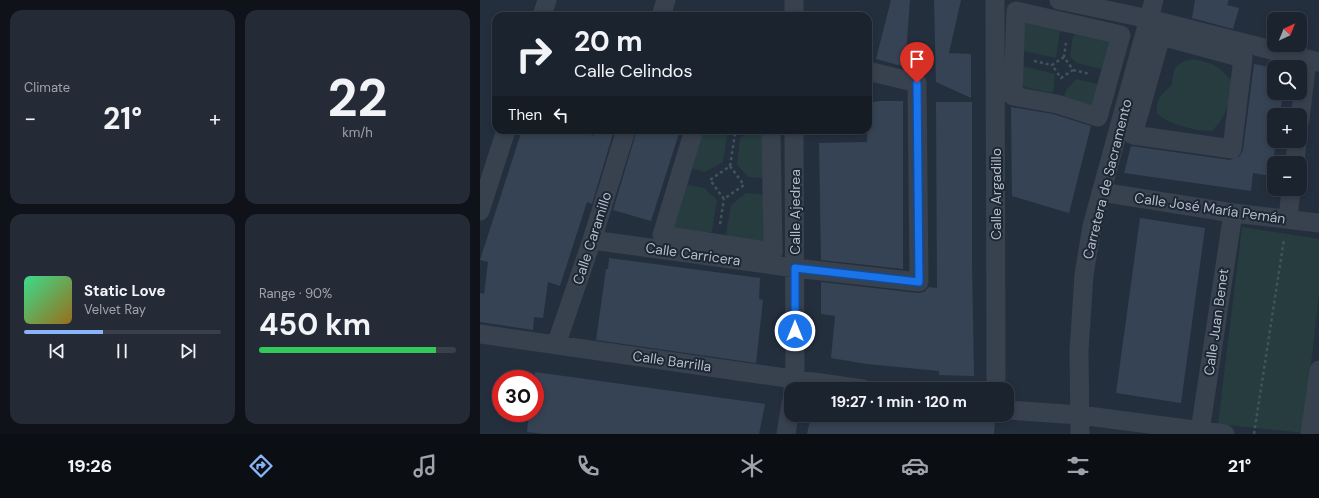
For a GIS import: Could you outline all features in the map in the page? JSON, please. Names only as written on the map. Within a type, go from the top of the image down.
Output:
[{"type":"street","points":[[543,12],[547,0]]},
{"type":"street","points":[[662,12],[666,0]]},
{"type":"street","points":[[794,0],[794,12]]},
{"type":"street","name":"Calle Argadillo","points":[[996,0],[996,382]]},
{"type":"street","points":[[1059,0],[1148,19],[1313,61],[1303,108]]},
{"type":"street","name":"Carretera de Sacramento","points":[[1080,434],[1079,351],[1084,275],[1092,226],[1154,0]]},
{"type":"street","points":[[1016,11],[1121,35],[1098,117],[1057,104],[1013,96],[1016,11]]},
{"type":"street","points":[[1161,36],[1243,58],[1232,149],[1134,135],[1161,36]]},
{"type":"street","name":"Calle Carricera","points":[[592,240],[795,268],[919,282],[917,83],[872,72]]},
{"type":"street","points":[[480,212],[505,134]]},
{"type":"street","name":"Calle Caramillo","points":[[556,345],[592,240],[625,134]]},
{"type":"street","points":[[693,134],[662,235],[773,252],[772,134]]},
{"type":"street","name":"Calle Ajedrea","points":[[794,134],[794,382]]},
{"type":"street","name":"Calle José María Pemán","points":[[1101,192],[1232,213],[1319,223]]},
{"type":"street","points":[[1288,219],[1290,196]]},
{"type":"street","name":"Calle Juan Benet","points":[[1200,431],[1232,213]]},
{"type":"street","name":"Calle Barrilla","points":[[480,334],[784,382]]},
{"type":"street","points":[[1310,434],[1319,370]]},
{"type":"street","points":[[1014,410],[1080,415],[1225,434]]},
{"type":"street","points":[[786,434],[788,422]]},
{"type":"path","points":[[1064,57],[1072,70],[1061,78],[1052,65],[1064,57]]},
{"type":"path","points":[[730,166],[710,180],[724,199],[744,185],[730,166],[735,134]]},
{"type":"path","points":[[1254,434],[1288,219]]},
{"type":"green space","points":[[1016,11],[1060,30],[1056,58],[1015,49]]},
{"type":"green space","points":[[1086,27],[1121,35],[1111,71],[1076,63],[1070,56],[1073,36]]},
{"type":"green space","points":[[1193,59],[1215,65],[1231,80],[1227,108],[1222,119],[1212,131],[1183,127],[1157,114],[1158,101],[1162,94],[1172,85],[1173,74],[1176,67],[1183,62]]},
{"type":"green space","points":[[1014,64],[1055,74],[1053,93],[1013,85]]},
{"type":"green space","points":[[1076,79],[1106,86],[1100,108],[1064,97],[1066,90]]},
{"type":"green space","points":[[693,134],[725,134],[727,136],[723,162],[705,172],[683,166]]},
{"type":"green space","points":[[746,134],[763,134],[772,179],[748,177],[737,165],[740,138]]},
{"type":"green space","points":[[678,183],[704,188],[717,200],[712,231],[698,240],[662,235]]},
{"type":"green space","points":[[746,193],[772,195],[773,252],[736,246],[726,234],[731,205]]},
{"type":"green space","points":[[1242,227],[1319,239],[1319,295],[1303,433],[1218,424]]},
{"type":"building","points":[[891,0],[910,0],[905,67],[876,59]]},
{"type":"building","points":[[934,0],[961,0],[949,53],[971,54],[971,98],[936,82]]},
{"type":"building","points":[[1195,0],[1229,0],[1227,5],[1239,8],[1233,29],[1192,18]]},
{"type":"building","points":[[1254,64],[1267,67],[1267,100],[1282,100],[1281,108],[1267,108],[1267,148],[1275,148],[1274,156],[1267,156],[1267,175],[1253,173],[1251,191],[1124,173],[1131,146],[1230,160],[1240,156],[1243,150]]},
{"type":"building","points":[[903,101],[903,269],[821,260],[819,143],[867,142],[867,134],[872,134],[872,102]]},
{"type":"building","points":[[936,102],[972,102],[974,376],[939,375],[939,371],[867,364],[831,358],[835,316],[821,314],[821,282],[918,293],[924,292],[929,287],[937,288]]},
{"type":"building","points":[[1011,107],[1053,114],[1091,126],[1069,213],[1012,196]]},
{"type":"building","points":[[521,134],[588,134],[593,136],[593,134],[613,134],[592,204],[587,202],[560,286],[548,282],[543,318],[534,317],[533,330],[480,322],[480,293],[484,294],[488,262],[480,260]]},
{"type":"building","points":[[636,134],[679,134],[651,221],[613,210]]},
{"type":"building","points":[[1140,218],[1205,228],[1181,403],[1116,393]]},
{"type":"building","points":[[609,258],[760,278],[759,299],[763,300],[756,363],[596,340],[606,269],[608,269]]},
{"type":"building","points":[[544,373],[765,404],[759,434],[544,434],[527,432],[528,422],[544,422]]},
{"type":"building","points":[[810,422],[995,423],[994,434],[807,434]]},
{"type":"route","points":[[795,331],[795,268],[919,282],[917,83]]}]
